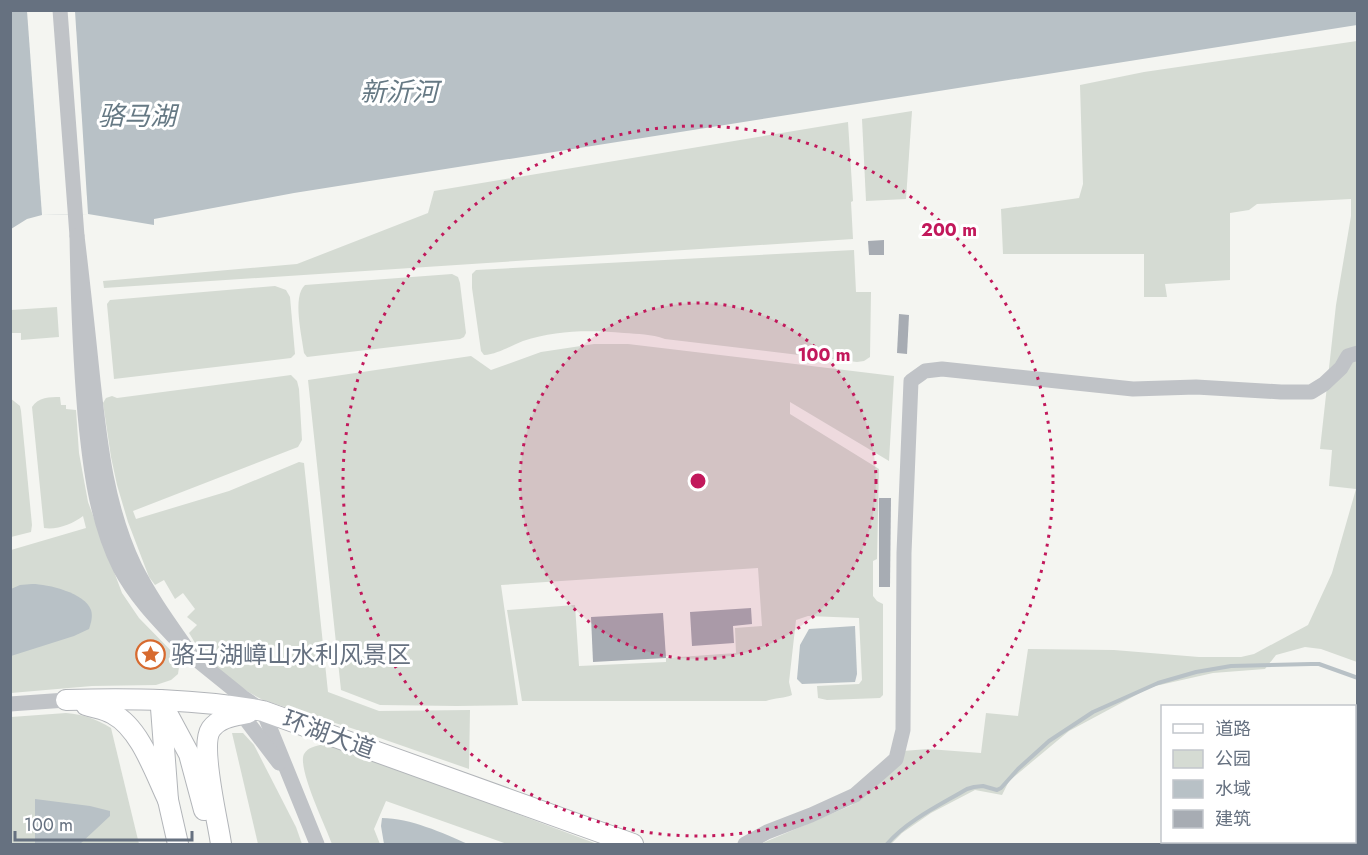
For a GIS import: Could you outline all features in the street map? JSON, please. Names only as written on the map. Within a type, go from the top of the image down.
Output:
[{"type":"main road","points":[[66,700],[203,702],[238,710],[263,711]]},
{"type":"main road","points":[[66,700],[104,710],[115,715],[130,727],[140,741],[168,800]]},
{"type":"main road","points":[[160,700],[168,800],[178,844]]},
{"type":"main road","points":[[160,700],[189,754],[213,844]]},
{"type":"main road","points":[[221,844],[206,742],[210,730],[238,710]]},
{"type":"main road","name":"环湖大道","points":[[263,711],[633,844]]},
{"type":"street","points":[[60,10],[80,281],[83,393],[89,456],[100,483],[107,511],[108,537],[120,567],[138,596],[238,710],[289,775]]},
{"type":"street","points":[[745,844],[768,831],[855,795],[896,759],[903,730],[904,553],[911,381],[925,371],[942,369],[1132,389],[1196,387],[1311,392],[1324,384],[1341,368],[1348,356],[1358,354]]},
{"type":"street","points":[[192,656],[263,711],[317,844]]},
{"type":"street","points":[[10,704],[66,700]]},
{"type":"green space","points":[[1357,41],[1357,662],[1321,649],[1305,647],[1276,655],[1265,669],[1213,673],[1151,687],[1069,731],[1009,781],[1002,795],[975,790],[931,813],[902,833],[891,844],[760,844],[852,805],[900,762],[903,751],[928,749],[981,753],[986,713],[1018,716],[1028,649],[1114,650],[1199,657],[1241,657],[1254,654],[1308,625],[1332,573],[1356,489],[1329,486],[1332,450],[1320,449],[1336,305],[1351,216],[1351,199],[1257,204],[1249,210],[1230,213],[1230,280],[1165,284],[1167,297],[1144,297],[1144,254],[1003,254],[1001,209],[1079,198],[1083,184],[1080,85],[1144,72]]},
{"type":"green space","points":[[912,111],[906,199],[866,201],[862,119]]},
{"type":"green space","points":[[848,122],[853,239],[104,288],[103,281],[297,264],[428,213],[434,191]]},
{"type":"green space","points":[[854,250],[856,292],[871,292],[870,357],[864,361],[665,339],[644,334],[599,331],[535,337],[489,354],[484,355],[481,351],[472,288],[472,274],[476,270]]},
{"type":"green space","points":[[452,274],[458,277],[460,283],[466,333],[464,337],[307,357],[304,353],[298,307],[301,290],[305,285]]},
{"type":"green space","points":[[275,286],[286,290],[290,297],[295,354],[291,358],[114,379],[107,304],[110,300]]},
{"type":"green space","points":[[57,307],[59,337],[21,340],[21,333],[11,333],[11,310]]},
{"type":"green space","points":[[594,344],[628,344],[894,376],[889,461],[790,402],[790,414],[879,469],[877,559],[873,561],[873,596],[883,604],[883,695],[880,698],[827,700],[818,698],[817,686],[859,684],[862,680],[859,618],[808,616],[796,620],[789,682],[792,695],[789,696],[766,701],[522,701],[507,610],[575,605],[579,666],[666,662],[666,658],[736,653],[735,628],[762,626],[758,568],[501,585],[518,705],[380,705],[341,690],[308,380],[471,356],[491,370],[541,352]]},
{"type":"green space","points":[[291,375],[297,381],[299,389],[302,440],[298,447],[133,511],[136,519],[229,491],[299,462],[304,463],[328,692],[379,711],[470,710],[469,769],[263,700],[250,693],[217,670],[199,650],[189,633],[197,625],[187,617],[195,609],[183,593],[175,599],[164,580],[155,585],[149,577],[117,485],[103,403],[106,398]]},
{"type":"green space","points":[[60,397],[61,405],[66,405],[66,409],[76,410],[79,453],[88,502],[122,593],[139,618],[180,660],[178,674],[171,680],[156,685],[92,686],[11,693],[11,550],[86,528],[83,516],[65,526],[44,528],[32,407],[41,399]]},
{"type":"green space","points":[[10,398],[20,406],[21,411],[32,525],[31,532],[11,537]]},
{"type":"green space","points":[[66,713],[89,718],[111,728],[139,844],[11,844],[11,717]]},
{"type":"green space","points":[[232,733],[243,733],[254,745],[296,827],[302,844],[258,844]]},
{"type":"green space","points":[[324,744],[334,745],[597,844],[507,844],[386,801],[374,829],[380,844],[332,844],[308,784],[303,761],[304,754],[308,750]]},
{"type":"water","name":"新沂河","points":[[11,11],[1357,11],[1357,25],[294,193],[154,219],[154,225],[88,214],[42,215],[27,219],[11,229]]},
{"type":"water","points":[[32,584],[56,588],[82,599],[91,610],[89,629],[11,656],[11,589],[20,585]]},
{"type":"water","points":[[855,626],[857,674],[855,682],[802,684],[797,679],[800,645],[809,629]]},
{"type":"water","points":[[35,799],[90,806],[110,811],[110,816],[80,844],[35,844]]},
{"type":"water","points":[[382,818],[415,823],[468,844],[384,844]]},
{"type":"pier","points":[[27,11],[75,11],[88,214],[42,215]]},
{"type":"building","points":[[884,240],[884,255],[869,255],[868,241]]},
{"type":"building","points":[[899,314],[909,315],[907,354],[897,353]]},
{"type":"building","points":[[879,498],[891,498],[890,587],[879,587]]},
{"type":"building","points":[[751,608],[752,624],[733,626],[734,643],[692,646],[690,612]]},
{"type":"building","points":[[663,613],[666,658],[593,662],[591,617]]},
{"type":"waterway","points":[[1358,309],[1358,315]]},
{"type":"waterway","points":[[887,844],[914,820],[967,789],[983,786],[997,790],[1001,788],[1049,741],[1093,712],[1158,683],[1196,672],[1231,666],[1319,664],[1358,678]]},
{"type":"waterway","points":[[1356,766],[1358,762]]},
{"type":"place","name":"骆马湖嶂山水利风景区","points":[[150,654]]},
{"type":"water label","name":"骆马湖","points":[[137,116]]}]
